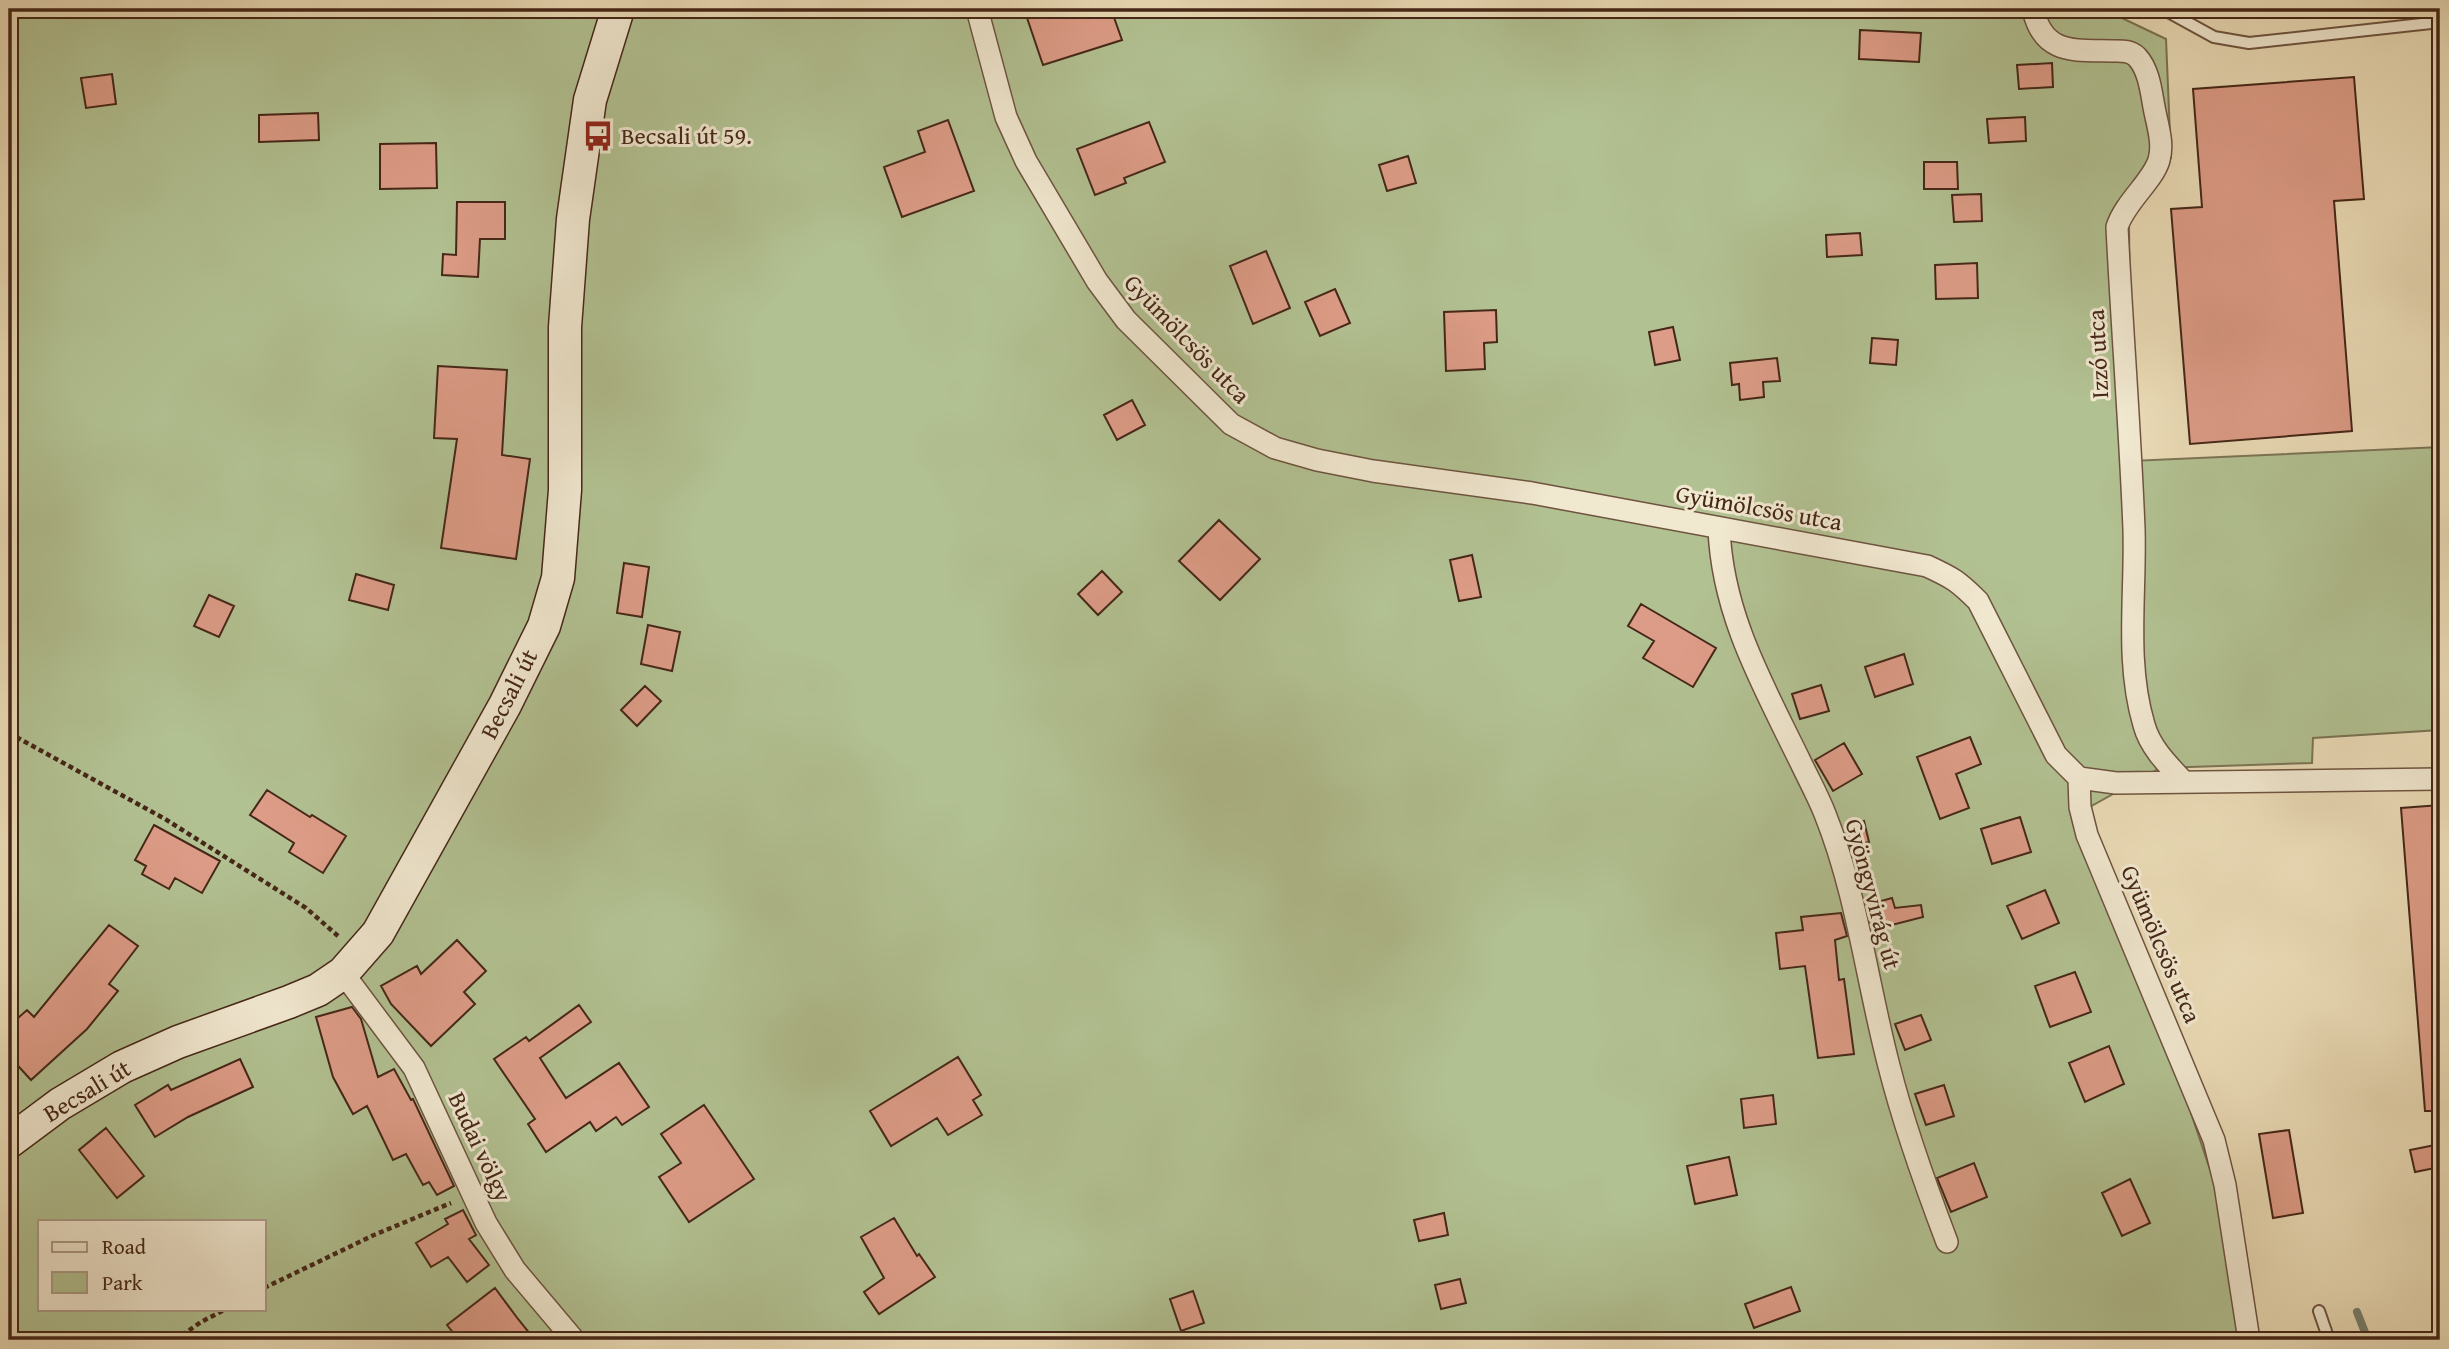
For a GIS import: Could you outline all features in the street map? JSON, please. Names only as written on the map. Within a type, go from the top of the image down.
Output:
[{"type":"main road","name":"Becsali út","points":[[9,1142],[60,1104],[122,1067],[178,1042],[318,990],[352,964],[378,933],[404,890],[505,705],[544,626],[558,578],[565,490],[565,327],[572,219],[590,100],[618,9]]},
{"type":"street","name":"Gyümölcsös utca","points":[[977,9],[1006,117],[1026,161],[1097,281],[1126,320],[1231,424],[1275,448],[1317,460],[1373,471],[1532,493],[1927,566],[1956,579],[1978,601],[2056,755],[2079,778],[2080,807],[2087,835],[2214,1140],[2225,1185],[2249,1340]]},
{"type":"street","name":"Izzó utca","points":[[2033,9],[2036,22],[2053,44],[2067,49],[2130,52],[2138,58],[2151,90],[2162,148],[2159,163],[2121,214],[2117,227],[2134,533],[2131,618],[2136,685],[2144,727],[2160,757],[2183,780]]},
{"type":"street","name":"Gyöngyvirág út","points":[[1719,528],[1724,580],[1734,619],[1825,813],[1847,882],[1889,1066],[1916,1158],[1947,1242]]},
{"type":"street","points":[[2079,778],[2116,783],[2183,780],[2440,779]]},
{"type":"street","name":"Budai völgy","points":[[352,964],[414,1068],[486,1223],[515,1270],[574,1340]]},
{"type":"lane","points":[[2163,9],[2214,37],[2249,43],[2440,22]]},
{"type":"lane","points":[[2319,1311],[2329,1340]]},
{"type":"path","points":[[9,733],[165,819],[306,908],[352,964]]},
{"type":"path","points":[[266,1287],[374,1235],[473,1194]]},
{"type":"path","points":[[175,1340],[224,1310]]},
{"type":"green space","points":[[9,9],[2103,9],[2166,39],[2171,158],[2129,218],[2131,461],[2440,447],[2440,730],[2313,738],[2312,763],[2160,768],[2088,808],[2247,1279],[2259,1340],[9,1340]]},
{"type":"building","points":[[1024,9],[1111,9],[1122,40],[1043,65]]},
{"type":"building","points":[[1860,30],[1921,33],[1919,62],[1859,59]]},
{"type":"building","points":[[2052,63],[2053,87],[2019,89],[2017,65]]},
{"type":"building","points":[[112,74],[116,104],[86,108],[81,78]]},
{"type":"building","points":[[2354,77],[2364,199],[2334,201],[2352,431],[2190,444],[2171,209],[2202,207],[2193,89]]},
{"type":"building","points":[[318,113],[319,140],[259,142],[259,115]]},
{"type":"building","points":[[2025,117],[2026,141],[1989,143],[1987,119]]},
{"type":"building","points":[[948,120],[974,191],[902,217],[884,167],[925,152],[918,131]]},
{"type":"building","points":[[1149,122],[1165,162],[1124,178],[1126,183],[1095,195],[1077,149]]},
{"type":"building","points":[[436,143],[437,188],[380,189],[380,144]]},
{"type":"building","points":[[1408,156],[1416,183],[1387,191],[1379,165]]},
{"type":"building","points":[[1924,162],[1957,162],[1958,189],[1924,189]]},
{"type":"building","points":[[1981,194],[1982,221],[1954,222],[1952,195]]},
{"type":"building","points":[[457,202],[505,202],[505,239],[480,239],[478,277],[442,275],[443,254],[456,255]]},
{"type":"building","points":[[1860,233],[1862,255],[1827,257],[1826,235]]},
{"type":"building","points":[[1266,251],[1290,308],[1253,324],[1230,266]]},
{"type":"building","points":[[1977,263],[1978,298],[1936,299],[1935,265]]},
{"type":"building","points":[[1335,289],[1350,323],[1320,336],[1305,302]]},
{"type":"building","points":[[1496,310],[1497,342],[1484,343],[1485,369],[1446,371],[1444,312]]},
{"type":"building","points":[[1673,327],[1680,360],[1655,365],[1649,332]]},
{"type":"building","points":[[1872,338],[1898,340],[1896,365],[1870,363]]},
{"type":"building","points":[[1777,358],[1780,381],[1763,382],[1764,397],[1740,400],[1739,384],[1732,385],[1730,363]]},
{"type":"building","points":[[438,366],[507,370],[502,455],[530,459],[516,559],[441,548],[457,439],[434,438]]},
{"type":"building","points":[[1132,400],[1145,425],[1117,440],[1104,415]]},
{"type":"building","points":[[1219,520],[1260,559],[1220,600],[1179,561]]},
{"type":"building","points":[[1472,555],[1481,597],[1459,601],[1450,560]]},
{"type":"building","points":[[624,563],[649,567],[642,617],[617,613]]},
{"type":"building","points":[[1102,571],[1122,592],[1098,615],[1078,594]]},
{"type":"building","points":[[356,574],[394,585],[388,610],[349,600]]},
{"type":"building","points":[[209,595],[234,606],[219,637],[194,626]]},
{"type":"building","points":[[1641,604],[1716,648],[1693,687],[1643,658],[1654,641],[1628,626]]},
{"type":"building","points":[[648,625],[680,632],[672,671],[641,664]]},
{"type":"building","points":[[1904,654],[1913,684],[1875,697],[1865,667]]},
{"type":"building","points":[[1821,685],[1829,711],[1800,719],[1792,694]]},
{"type":"building","points":[[645,686],[661,701],[637,726],[621,710]]},
{"type":"building","points":[[1970,737],[1981,764],[1956,774],[1969,808],[1940,819],[1917,757]]},
{"type":"building","points":[[1844,743],[1862,774],[1833,791],[1815,760]]},
{"type":"building","points":[[267,790],[346,836],[323,873],[289,852],[294,843],[250,815]]},
{"type":"building","points":[[2440,805],[2440,1111],[2425,1111],[2401,808]]},
{"type":"building","points":[[2020,817],[2031,852],[1992,864],[1981,829]]},
{"type":"building","points":[[1864,821],[1869,842],[1850,846],[1845,826]]},
{"type":"building","points":[[154,825],[220,861],[202,893],[175,878],[169,889],[142,874],[146,866],[135,860]]},
{"type":"building","points":[[2045,890],[2059,923],[2022,939],[2007,906]]},
{"type":"building","points":[[1892,898],[1895,908],[1921,905],[1923,917],[1872,930],[1867,905]]},
{"type":"building","points":[[1841,913],[1847,936],[1835,940],[1839,980],[1844,979],[1854,1054],[1818,1058],[1805,966],[1780,969],[1776,933],[1803,930],[1801,917]]},
{"type":"building","points":[[109,925],[138,946],[109,984],[118,991],[87,1029],[31,1080],[9,1056],[9,1026],[27,1010],[34,1017]]},
{"type":"building","points":[[457,940],[486,971],[464,992],[475,1004],[431,1046],[391,1004],[381,986],[417,966],[421,974]]},
{"type":"building","points":[[2075,972],[2091,1012],[2050,1027],[2035,986]]},
{"type":"building","points":[[579,1005],[591,1022],[540,1058],[566,1098],[619,1063],[649,1107],[622,1125],[616,1117],[596,1131],[590,1122],[546,1152],[528,1124],[535,1119],[494,1059],[526,1037],[529,1041]]},
{"type":"building","points":[[352,1007],[361,1019],[378,1077],[394,1069],[411,1100],[413,1099],[454,1186],[437,1195],[429,1182],[423,1185],[406,1154],[393,1160],[367,1106],[353,1114],[333,1077],[316,1017]]},
{"type":"building","points":[[1921,1015],[1931,1040],[1905,1050],[1895,1024]]},
{"type":"building","points":[[2109,1046],[2124,1084],[2085,1102],[2069,1063]]},
{"type":"building","points":[[958,1057],[981,1095],[973,1100],[982,1115],[948,1135],[937,1118],[891,1146],[870,1111]]},
{"type":"building","points":[[240,1059],[253,1087],[188,1117],[155,1137],[135,1105],[168,1085],[171,1090]]},
{"type":"building","points":[[1944,1085],[1954,1116],[1926,1125],[1915,1094]]},
{"type":"building","points":[[1773,1095],[1776,1124],[1744,1128],[1741,1099]]},
{"type":"building","points":[[704,1105],[754,1179],[689,1222],[659,1177],[681,1163],[661,1134]]},
{"type":"building","points":[[106,1128],[144,1176],[117,1198],[79,1150]]},
{"type":"building","points":[[2289,1130],[2303,1213],[2273,1218],[2259,1134]]},
{"type":"building","points":[[2440,1144],[2440,1167],[2415,1172],[2410,1150]]},
{"type":"building","points":[[1729,1157],[1737,1195],[1695,1204],[1687,1166]]},
{"type":"building","points":[[1974,1163],[1987,1197],[1951,1212],[1937,1178]]},
{"type":"building","points":[[2130,1179],[2150,1223],[2122,1236],[2102,1193]]},
{"type":"building","points":[[463,1210],[476,1235],[469,1239],[489,1265],[467,1282],[448,1257],[431,1267],[416,1243],[448,1224],[445,1219]]},
{"type":"building","points":[[1444,1213],[1448,1235],[1419,1241],[1414,1220]]},
{"type":"building","points":[[894,1218],[917,1256],[919,1254],[935,1277],[879,1314],[864,1292],[884,1278],[861,1237]]},
{"type":"building","points":[[1460,1279],[1466,1303],[1441,1309],[1435,1285]]},
{"type":"building","points":[[1791,1287],[1800,1311],[1754,1328],[1745,1304]]},
{"type":"building","points":[[495,1288],[535,1340],[459,1340],[447,1325]]},
{"type":"building","points":[[1193,1291],[1204,1323],[1181,1331],[1170,1299]]},
{"type":"waterway","points":[[2357,1312],[2368,1340]]},
{"type":"place","name":"Becsali út 59.","points":[[598,136]]}]
